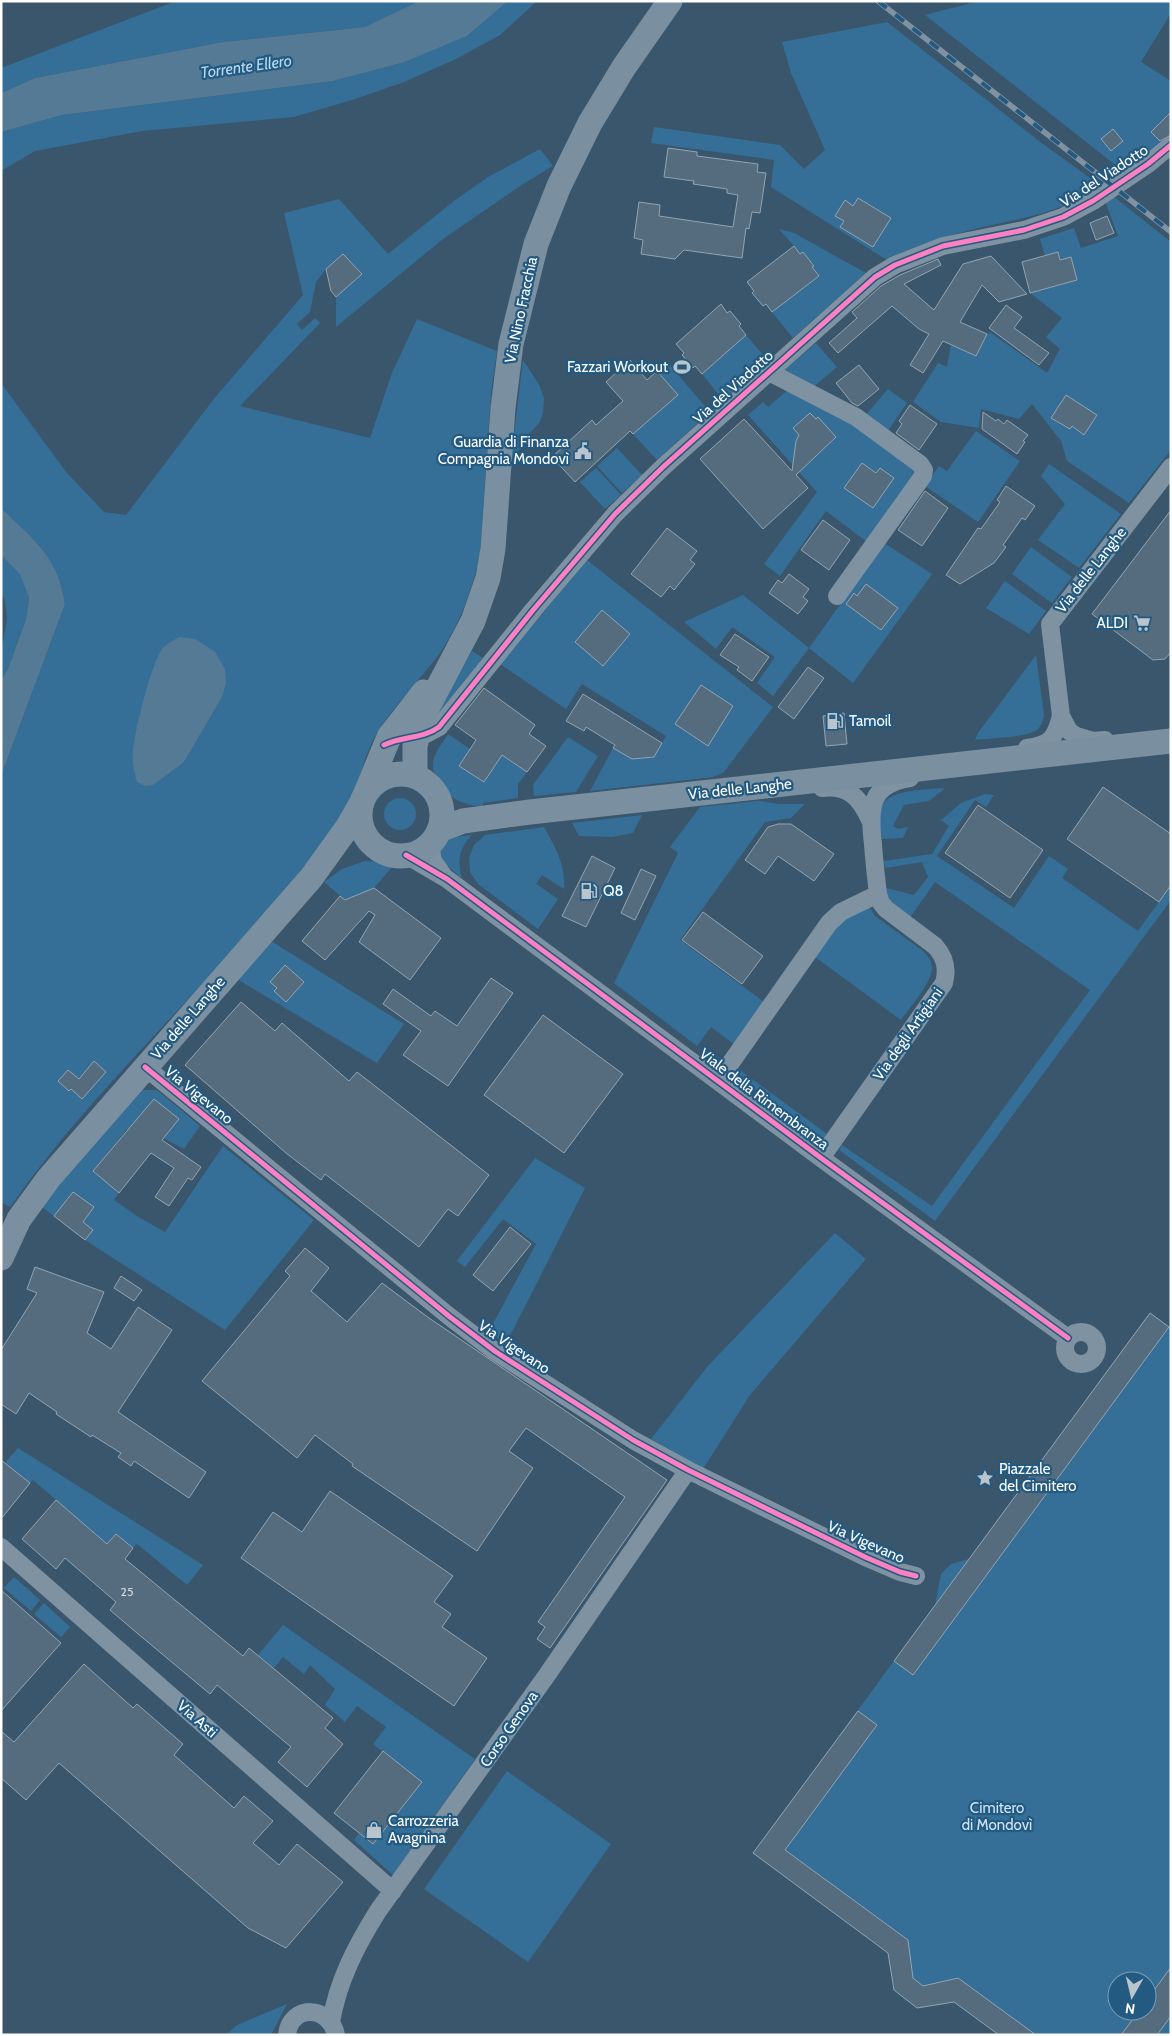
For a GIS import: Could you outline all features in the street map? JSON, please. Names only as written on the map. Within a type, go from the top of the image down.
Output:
[{"type":"main road","name":"Via Nino Fracchia","points":[[415,776],[416,736],[422,718],[478,608],[491,563],[503,408],[511,344],[536,244],[559,186],[590,123],[620,74],[669,2]]},
{"type":"main road","name":"Via Nino Fracchia","points":[[363,799],[384,745],[393,730],[461,644]]},
{"type":"main road","name":"Via delle Langhe","points":[[406,855],[422,850],[434,837],[463,821],[493,816],[1160,742]]},
{"type":"main road","name":"Via delle Langhe","points":[[1,1258],[20,1219],[49,1178],[310,878],[347,828],[363,799],[375,783],[387,776],[401,774],[415,776]]},
{"type":"main road","points":[[415,776],[429,784],[438,798],[442,814],[434,837]]},
{"type":"main road","points":[[363,799],[360,815],[366,837],[374,845],[392,855],[406,855]]},
{"type":"main road","name":"Via delle Langhe","points":[[440,805],[456,813],[493,816]]},
{"type":"main road","name":"Via delle Langhe","points":[[310,878],[348,854],[374,845]]},
{"type":"street","name":"Via del Viadotto","points":[[384,745],[399,738],[432,732],[445,721],[515,632],[615,514],[663,468],[884,270],[943,246],[1024,230],[1062,217],[1093,201],[1148,164],[1171,145]]},
{"type":"street","points":[[769,372],[856,417],[920,464],[924,470],[923,476],[837,596]]},
{"type":"street","name":"Via delle Langhe","points":[[1160,742],[1124,738],[1093,741],[1084,739],[1069,731],[1061,716],[1050,623],[1171,467]]},
{"type":"street","name":"Via delle Langhe","points":[[986,762],[1010,751],[1040,747],[1047,744],[1056,732],[1061,716]]},
{"type":"street","name":"Via degli Artigiani","points":[[821,1158],[944,983],[946,966],[941,953],[935,946],[881,904],[878,894],[870,820],[874,799],[884,788],[897,780],[922,776],[928,773],[932,767]]},
{"type":"street","name":"Via degli Artigiani","points":[[790,783],[805,789],[831,787],[846,791],[860,800],[870,820]]},
{"type":"street","points":[[434,837],[430,853],[433,861],[447,879]]},
{"type":"street","points":[[406,855],[447,879]]},
{"type":"street","name":"Viale della Rimembranza","points":[[447,879],[821,1158],[1068,1338]]},
{"type":"street","points":[[718,1081],[829,923],[841,912],[878,894]]},
{"type":"street","name":"Via Vigevano","points":[[145,1067],[475,1336],[606,1423],[688,1470],[864,1557],[900,1572],[916,1576]]},
{"type":"street","name":"Corso Genova","points":[[333,2028],[337,1992],[357,1946],[393,1891],[547,1675],[688,1470]]},
{"type":"street","name":"Via Asti","points":[[1,1547],[393,1891]]},
{"type":"street","name":"Corso Genova","points":[[287,2035],[290,2024],[296,2017],[322,2006],[337,1992]]},
{"type":"street","name":"Corso Genova","points":[[308,2012],[324,2016],[333,2028]]},
{"type":"green space","points":[[176,1],[419,1],[365,27],[223,42],[35,78],[1,93],[1,68]]},
{"type":"green space","points":[[508,1],[537,1],[500,35],[456,59],[404,82],[352,100],[294,117],[142,131],[35,151],[1,171],[1,132],[62,115],[333,81],[405,62],[467,36]]},
{"type":"green space","points":[[979,1],[1171,1],[1171,13],[1141,62],[1171,81],[1171,112],[1151,132],[1162,143],[1123,171],[925,15]]},
{"type":"green space","points":[[887,22],[1039,141],[1101,186],[1068,204],[1052,210],[937,240],[887,260],[771,187],[774,160],[651,143],[654,127],[780,145],[804,169],[825,150],[791,73],[782,42]]},
{"type":"green space","points":[[540,149],[553,166],[523,184],[443,239],[336,327],[336,297],[362,274],[343,254],[326,269],[316,282],[310,312],[297,324],[302,330],[315,318],[320,323],[240,406],[370,438],[392,373],[417,319],[497,351],[491,393],[480,555],[469,593],[454,630],[440,653],[377,733],[347,806],[316,852],[241,942],[82,1115],[10,1207],[1,1202],[1,776],[65,604],[57,573],[43,550],[1,508],[1,383],[66,472],[104,512],[126,515],[213,400],[303,295],[284,213],[339,199],[388,254],[454,201],[488,177]],"holes":[[[162,649],[226,684],[222,697],[184,762],[139,717]]]},
{"type":"green space","points":[[1113,196],[1171,242],[1171,450],[1129,503],[1067,461],[1061,441],[1032,404],[1019,419],[981,409],[979,428],[941,422],[913,402],[938,363],[947,367],[951,344],[976,356],[987,334],[990,332],[1047,373],[1060,349],[1046,337],[1062,318],[1030,293],[1077,280],[1061,260],[1058,252],[1045,256],[1040,239],[1074,228],[1081,248],[1118,236],[1105,201]]},
{"type":"green space","points":[[779,229],[794,233],[866,273],[793,338],[772,312],[819,276],[812,267],[814,265],[803,252],[801,254]]},
{"type":"green space","points":[[746,335],[768,361],[724,401],[702,374]]},
{"type":"green space","points":[[816,343],[837,367],[812,388],[782,372]]},
{"type":"green space","points":[[523,360],[540,386],[544,399],[543,413],[540,422],[527,436],[511,460]]},
{"type":"green space","points":[[667,362],[710,412],[657,460],[633,434],[677,395],[657,371]]},
{"type":"green space","points":[[789,389],[852,421],[918,469],[867,542],[826,511],[780,576],[764,564],[817,492],[748,415],[763,402],[768,407]]},
{"type":"green space","points":[[888,389],[907,403],[887,432],[865,416]]},
{"type":"green space","points":[[976,431],[1020,461],[978,522],[925,486],[939,466],[947,471]]},
{"type":"green space","points":[[617,448],[642,475],[622,493],[597,466]]},
{"type":"green space","points":[[1049,464],[1121,514],[1079,568],[1038,540],[1065,504],[1041,476]]},
{"type":"green space","points":[[596,468],[621,495],[605,509],[580,482]]},
{"type":"green space","points":[[884,543],[932,574],[853,683],[809,648]]},
{"type":"green space","points":[[1031,547],[1072,577],[1052,603],[1012,574]]},
{"type":"green space","points":[[1,555],[21,574],[29,598],[26,619],[8,669],[1,680],[1,655],[7,619],[5,601],[1,592]]},
{"type":"green space","points":[[587,560],[773,707],[724,772],[713,777],[590,791],[613,748],[632,759],[654,757],[666,736],[582,684],[566,709],[500,664]]},
{"type":"green space","points":[[1005,581],[1046,611],[1029,634],[986,608]]},
{"type":"green space","points":[[743,595],[809,648],[773,696],[757,683],[775,657],[732,627],[716,649],[684,622]]},
{"type":"green space","points":[[472,651],[483,658],[440,714],[437,712]]},
{"type":"green space","points":[[1036,655],[1044,715],[1038,729],[1017,736],[975,740],[978,733]]},
{"type":"green space","points":[[448,734],[470,749],[459,766],[484,782],[502,755],[527,772],[518,784],[518,798],[483,803],[483,806],[474,806],[455,799],[447,793],[440,786],[433,768],[435,755]]},
{"type":"green space","points":[[568,737],[598,756],[576,792],[534,796],[533,785]]},
{"type":"green space","points":[[945,788],[929,801],[904,805],[893,826],[898,829],[908,827],[903,838],[882,839],[880,816],[881,808],[885,801],[900,793],[909,791]]},
{"type":"green space","points":[[985,794],[994,795],[986,807],[975,800],[937,856],[1014,908],[1049,856],[1068,869],[1062,878],[1138,931],[1171,885],[1171,900],[935,1221],[839,1150],[842,1145],[932,1206],[1090,990],[935,882],[909,919],[888,898],[886,888],[914,895],[928,877],[922,862],[885,868],[884,861],[932,854],[949,826],[941,820],[961,803]]},
{"type":"green space","points":[[400,798],[412,802],[416,814],[412,826],[400,830],[388,826],[384,814],[388,802]]},
{"type":"green space","points":[[759,801],[779,804],[805,804],[791,818],[765,822],[680,940],[764,1002],[734,1044],[711,1027],[697,1046],[614,983],[678,853],[670,847],[700,807]]},
{"type":"green space","points":[[642,815],[633,833],[612,837],[579,836],[572,823]]},
{"type":"green space","points":[[544,827],[556,849],[561,864],[564,889],[542,875],[536,884],[558,899],[538,929],[478,884],[470,872],[469,858],[474,845],[485,835]]},
{"type":"green space","points":[[472,835],[464,845],[460,855],[462,878],[441,858],[438,847],[446,839]]},
{"type":"green space","points":[[365,861],[378,862],[392,867],[374,888],[345,900],[324,882],[342,869]]},
{"type":"green space","points":[[869,907],[875,916],[923,951],[931,963],[931,974],[928,981],[901,1020],[815,957],[839,923]]},
{"type":"green space","points":[[271,941],[404,1024],[377,1063],[237,979]]},
{"type":"green space","points":[[737,1068],[827,1134],[823,1139],[733,1073]]},
{"type":"green space","points":[[140,1090],[157,1090],[200,1126],[184,1149],[163,1138],[153,1150],[127,1129],[93,1171],[119,1193],[114,1200],[165,1232],[223,1146],[314,1220],[225,1330],[85,1240],[42,1207]]},
{"type":"green space","points":[[535,1158],[585,1188],[506,1344],[489,1331],[536,1244],[503,1219],[465,1267],[457,1261]]},
{"type":"green space","points":[[835,1233],[866,1259],[750,1395],[703,1469],[651,1439],[707,1367]]},
{"type":"green space","name":"Cimitero di Mondovì","points":[[1150,1313],[1169,1326],[1171,1324],[1171,2035],[999,2035],[954,2002],[917,2008],[894,1990],[888,1953],[753,1853],[935,1605],[941,1574],[951,1564],[969,1559]]},
{"type":"green space","points":[[18,1448],[203,1565],[187,1585],[137,1544],[133,1548],[116,1534],[107,1544],[33,1480],[30,1483],[5,1463]]},
{"type":"green space","points":[[14,1577],[40,1600],[31,1611],[4,1588]]},
{"type":"green space","points":[[44,1603],[70,1627],[61,1637],[34,1614]]},
{"type":"green space","points":[[283,1625],[475,1759],[393,1875],[354,1840],[359,1833],[373,1844],[422,1782],[373,1744],[386,1727],[357,1706],[345,1722],[325,1705],[335,1689],[310,1665],[304,1674],[283,1657],[274,1668],[258,1655]]},
{"type":"green space","points":[[507,1771],[611,1844],[528,1962],[424,1889]]},
{"type":"green space","points":[[287,2004],[271,2035],[226,2035],[237,2025]]},
{"type":"water","name":"Torrente Ellero","points":[[419,1],[508,1],[467,36],[405,62],[333,81],[62,115],[1,132],[1,93],[35,78],[223,42],[365,27]]},
{"type":"water","points":[[1,508],[43,550],[57,573],[65,604],[1,776],[1,680],[8,669],[26,619],[29,598],[20,574],[1,555]]},
{"type":"water","points":[[179,637],[195,639],[215,652],[225,669],[226,684],[222,697],[184,762],[153,785],[145,786],[137,782],[133,764],[134,743],[140,714],[149,681],[159,655],[163,648]]},
{"type":"building","points":[[1171,112],[1171,135],[1160,141],[1151,132]]},
{"type":"building","points":[[1113,129],[1123,141],[1111,151],[1101,139]]},
{"type":"building","points":[[668,148],[697,152],[697,156],[758,164],[757,172],[766,173],[760,213],[752,212],[749,229],[746,228],[742,258],[684,250],[675,259],[641,254],[643,240],[634,238],[639,202],[660,205],[659,216],[733,227],[738,195],[727,193],[727,189],[693,184],[694,181],[664,177]]},
{"type":"building","points":[[858,198],[891,218],[873,247],[840,227],[844,221],[835,216],[845,200],[853,206]]},
{"type":"building","points":[[1107,216],[1114,233],[1096,240],[1090,223]]},
{"type":"building","points":[[794,246],[800,254],[803,252],[819,276],[772,312],[766,304],[763,306],[752,293],[754,291],[747,282]]},
{"type":"building","points":[[1058,252],[1060,260],[1071,257],[1077,280],[1030,293],[1022,262]]},
{"type":"building","points":[[343,254],[362,274],[336,297],[331,291],[326,269]]},
{"type":"building","points":[[991,256],[1027,294],[999,302],[982,285],[960,322],[987,334],[976,356],[943,341],[923,373],[910,365],[929,334],[919,329],[892,306],[838,353],[829,343],[857,318],[852,312],[881,286],[900,275],[938,259],[941,265],[904,284],[934,310],[963,264]]},
{"type":"building","points":[[721,304],[727,313],[730,311],[741,324],[739,326],[746,335],[702,374],[695,366],[693,368],[676,344]]},
{"type":"building","points":[[1006,305],[1022,317],[1014,328],[1049,353],[1039,365],[989,328]]},
{"type":"building","points":[[630,360],[647,380],[657,371],[678,395],[633,434],[630,431],[575,482],[552,457],[592,420],[596,425],[623,401],[606,382]]},
{"type":"building","points":[[859,365],[879,389],[858,406],[852,403],[836,383]]},
{"type":"building","points":[[1066,395],[1097,415],[1084,435],[1072,426],[1070,429],[1051,418]]},
{"type":"building","points":[[910,405],[937,424],[919,450],[896,433],[902,424],[899,421]]},
{"type":"building","points":[[983,412],[1004,424],[1007,420],[1028,435],[1017,454],[982,429]]},
{"type":"building","points":[[810,413],[816,419],[818,417],[836,437],[796,475],[808,488],[763,529],[700,459],[744,419],[792,471],[796,441],[799,435],[793,428]]},
{"type":"building","points":[[862,463],[876,473],[880,468],[894,478],[873,508],[844,488]]},
{"type":"building","points":[[1006,486],[1035,506],[1025,520],[1022,518],[1003,545],[1006,547],[994,563],[960,584],[946,575],[978,528],[981,529],[1000,502],[997,500]]},
{"type":"building","points":[[925,491],[948,508],[922,546],[898,530]]},
{"type":"building","points":[[1171,510],[1171,652],[1165,659],[1153,660],[1092,614]]},
{"type":"building","points":[[823,520],[850,540],[829,570],[801,550]]},
{"type":"building","points":[[667,528],[697,551],[690,560],[695,564],[674,590],[670,586],[661,597],[631,574]]},
{"type":"building","points":[[789,574],[809,589],[803,597],[808,601],[798,614],[769,593],[778,580],[782,583]]},
{"type":"building","points":[[866,584],[898,608],[881,630],[846,604],[854,593],[857,596]]},
{"type":"building","points":[[602,610],[630,634],[603,666],[575,642]]},
{"type":"building","points":[[735,634],[769,657],[752,681],[737,670],[739,667],[720,655]]},
{"type":"building","points":[[808,667],[824,678],[794,719],[778,707]]},
{"type":"building","points":[[701,685],[733,706],[708,746],[675,724]]},
{"type":"building","points":[[484,688],[535,725],[529,734],[546,746],[527,772],[502,755],[484,782],[459,766],[476,740],[455,725]]},
{"type":"building","points":[[583,694],[662,743],[654,757],[632,759],[613,748],[615,745],[586,727],[584,731],[566,721]]},
{"type":"building","points":[[844,713],[847,744],[826,746],[823,716]]},
{"type":"building","points":[[1103,787],[1171,834],[1171,885],[1159,902],[1067,839]]},
{"type":"building","points":[[978,805],[1043,850],[1010,898],[945,853]]},
{"type":"building","points":[[778,824],[791,824],[834,854],[814,881],[778,856],[765,874],[745,860],[768,827]]},
{"type":"building","points":[[592,856],[615,868],[586,927],[562,916]]},
{"type":"building","points":[[641,869],[656,876],[635,920],[621,913]]},
{"type":"building","points":[[374,888],[441,938],[410,980],[359,942],[375,915],[369,911],[325,960],[302,941],[340,896],[345,900]]},
{"type":"building","points":[[703,912],[763,956],[742,984],[682,940]]},
{"type":"building","points":[[285,965],[304,982],[286,1002],[274,991],[277,988],[270,982]]},
{"type":"building","points":[[491,978],[513,993],[448,1086],[403,1055],[421,1031],[383,1004],[393,989],[431,1016],[435,1011],[457,1026]]},
{"type":"building","points":[[241,1002],[275,1031],[282,1023],[349,1081],[357,1072],[489,1175],[458,1216],[448,1209],[419,1247],[325,1174],[321,1180],[286,1153],[185,1065]]},
{"type":"building","points":[[543,1015],[623,1074],[564,1153],[484,1095]]},
{"type":"building","points":[[94,1061],[106,1072],[82,1099],[58,1081],[68,1070],[79,1079]]},
{"type":"building","points":[[154,1099],[179,1119],[162,1140],[201,1167],[192,1180],[188,1178],[169,1206],[155,1197],[174,1168],[151,1153],[119,1193],[93,1171]]},
{"type":"building","points":[[73,1192],[94,1207],[83,1222],[93,1230],[85,1240],[54,1216]]},
{"type":"building","points":[[510,1227],[531,1244],[493,1291],[473,1275]]},
{"type":"building","points":[[305,1248],[329,1268],[311,1291],[347,1322],[382,1283],[429,1318],[667,1480],[550,1648],[537,1639],[545,1627],[538,1622],[625,1497],[526,1428],[509,1451],[533,1468],[477,1551],[352,1466],[353,1464],[315,1435],[297,1458],[202,1381],[290,1276],[285,1271]]},
{"type":"building","points":[[35,1267],[104,1292],[87,1333],[111,1349],[138,1307],[172,1330],[118,1412],[206,1472],[189,1498],[134,1461],[131,1466],[118,1457],[121,1453],[92,1435],[91,1437],[29,1393],[16,1414],[1,1404],[1,1350],[37,1293],[27,1289]]},
{"type":"building","points":[[121,1276],[142,1290],[134,1301],[114,1288]]},
{"type":"building","points":[[1150,1313],[1169,1327],[913,1675],[894,1661]]},
{"type":"building","points":[[1,1460],[30,1483],[1,1519]]},
{"type":"building","points":[[330,1491],[453,1576],[434,1602],[451,1614],[442,1627],[487,1658],[454,1706],[241,1558],[273,1512],[302,1532]]},
{"type":"building","points":[[56,1500],[107,1544],[116,1534],[133,1548],[125,1559],[243,1656],[249,1648],[333,1718],[325,1728],[343,1744],[307,1787],[278,1762],[291,1747],[217,1685],[210,1694],[137,1633],[110,1610],[116,1602],[65,1558],[56,1569],[22,1539]]},
{"type":"building","points":[[1,1590],[61,1643],[1,1711]]},
{"type":"building","points":[[84,1664],[133,1708],[137,1704],[183,1744],[174,1755],[234,1808],[244,1796],[273,1821],[253,1843],[279,1865],[297,1844],[343,1882],[286,1948],[248,1928],[59,1763],[26,1800],[1,1778],[1,1731],[14,1742]]},
{"type":"building","points":[[858,1711],[877,1725],[785,1850],[908,1940],[913,1978],[923,1986],[958,1978],[1036,2035],[999,2035],[954,2002],[917,2008],[894,1990],[888,1953],[753,1853]]},
{"type":"building","points":[[383,1751],[422,1782],[373,1844],[334,1813]]},
{"type":"building","points":[[1171,1967],[1171,2016],[1157,2035],[1121,2035],[1132,2021],[1157,2021],[1157,1986]]},
{"type":"railway","points":[[878,1],[1171,232]]},
{"type":"cycle path","points":[[384,745],[426,734],[439,727],[534,609],[615,514],[663,467],[875,277],[895,265],[943,246],[1024,230],[1063,217],[1093,201],[1148,164],[1171,145]]},
{"type":"cycle path","points":[[406,855],[447,879],[821,1158],[1068,1338]]},
{"type":"cycle path","points":[[145,1067],[450,1317],[496,1352],[633,1440],[688,1470],[865,1557],[900,1572],[916,1576]]},
{"type":"place","name":"Fazzari Workout","points":[[682,367]]},
{"type":"place","name":"Guardia di Finanza Compagnia Mondovì","points":[[583,451]]},
{"type":"place","name":"ALDI","points":[[1142,623]]},
{"type":"place","name":"Tamoil","points":[[835,721]]},
{"type":"place","name":"Q8","points":[[589,891]]},
{"type":"place","name":"Piazzale del Cimitero","points":[[985,1478]]},
{"type":"place","name":"Carrozzeria Avagnina","points":[[374,1830]]}]
